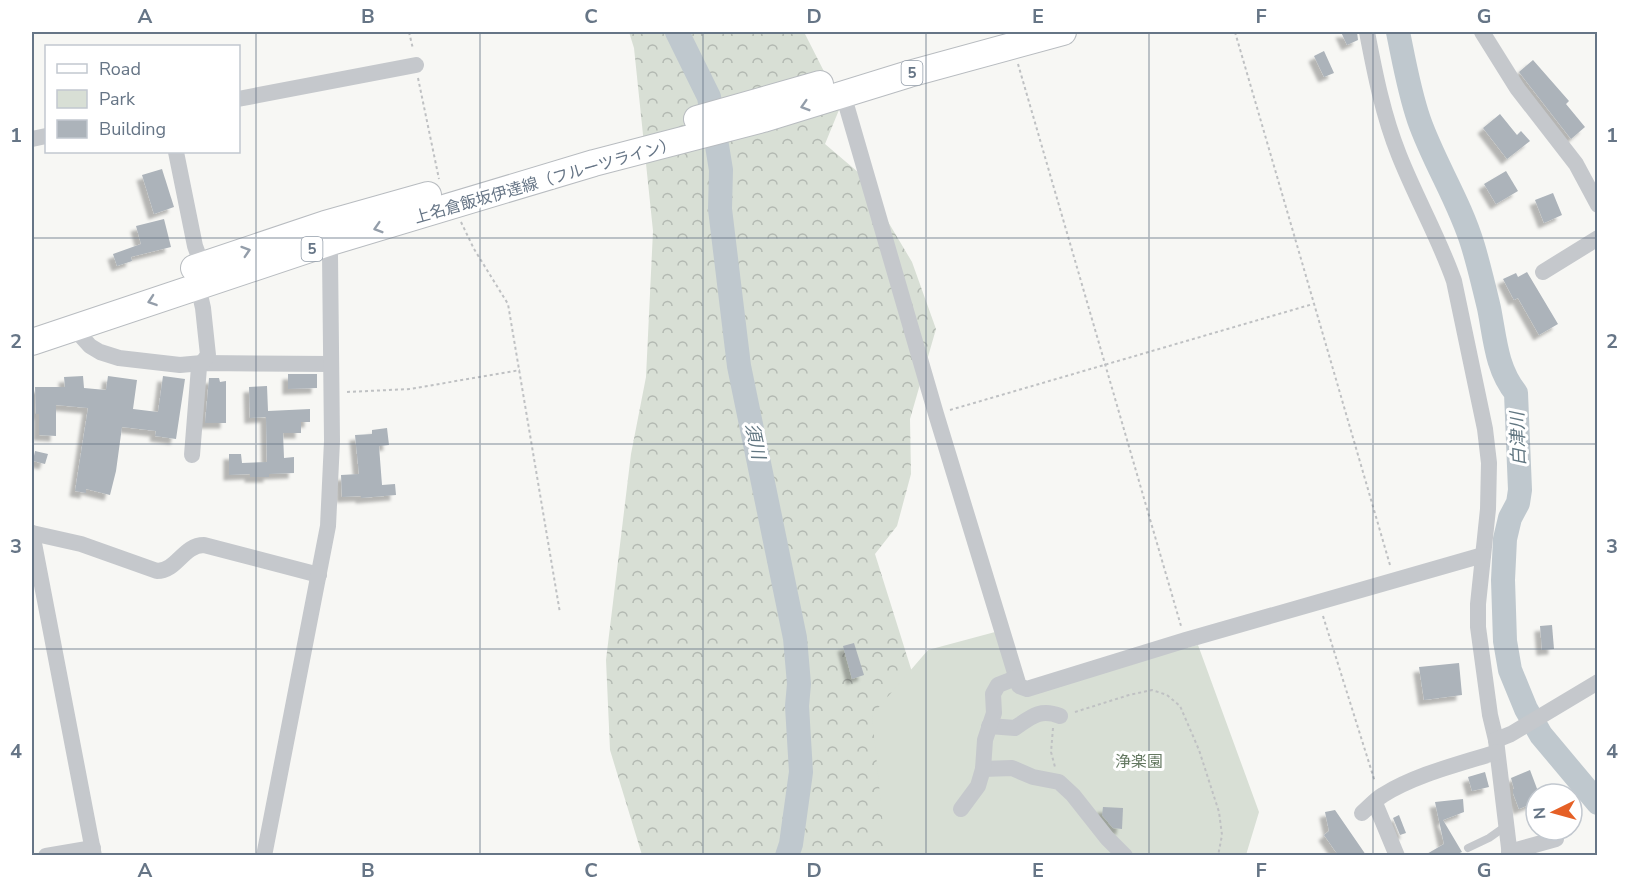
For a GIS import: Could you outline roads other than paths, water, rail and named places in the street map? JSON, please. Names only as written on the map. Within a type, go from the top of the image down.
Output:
[{"type":"main road","name":"上名倉飯坂伊達線（フルーツライン）","points":[[32,324],[594,156],[1008,39],[1063,32]]},
{"type":"main road","name":"上名倉飯坂伊達線（フルーツライン）","points":[[760,110],[843,94],[1008,39]]},
{"type":"main road","name":"上名倉飯坂伊達線（フルーツライン）","points":[[32,342],[76,327],[200,275]]},
{"type":"street","points":[[1367,32],[1386,119],[1414,194],[1445,257],[1458,300],[1488,444],[1490,480],[1478,627],[1490,715],[1497,746],[1510,854],[1547,842]]},
{"type":"street","points":[[1482,32],[1517,88],[1576,164],[1598,205]]},
{"type":"street","points":[[240,99],[416,65]]},
{"type":"street","points":[[843,94],[936,414],[1019,686],[1027,689],[1185,640],[1483,555]]},
{"type":"street","points":[[176,153],[200,275],[208,355],[199,367],[192,455]]},
{"type":"street","points":[[264,855],[328,526],[332,441],[330,255],[327,234]]},
{"type":"street","points":[[1543,272],[1598,238]]},
{"type":"street","points":[[76,327],[90,346],[119,358],[180,366],[202,363],[331,364]]},
{"type":"street","points":[[46,855],[94,852],[32,533],[108,552],[157,571],[169,568],[193,546],[204,545],[319,575]]},
{"type":"street","points":[[961,809],[978,786],[983,769],[982,759],[994,712],[993,694],[998,685],[1016,678]]},
{"type":"street","points":[[1397,855],[1372,804],[1417,779],[1497,746],[1511,734],[1598,682]]},
{"type":"street","points":[[989,726],[1015,728],[1040,712],[1060,716]]},
{"type":"street","points":[[983,769],[1012,768],[1033,777],[1059,782],[1073,795],[1107,838],[1125,855]]},
{"type":"lane","points":[[1468,848],[1507,826]]},
{"type":"waterway","name":"須川","points":[[677,32],[709,97],[721,170],[720,209],[739,366],[795,638],[799,684],[797,706],[801,772],[791,844],[787,856]]},
{"type":"waterway","name":"白津川","points":[[1398,32],[1419,120],[1468,230],[1489,308],[1500,363],[1516,393],[1520,490],[1518,503],[1510,518],[1505,539],[1503,580],[1505,641],[1510,670],[1526,709],[1541,735],[1598,803]]},
{"type":"park label","name":"浄楽園","points":[[1139,761]]}]
